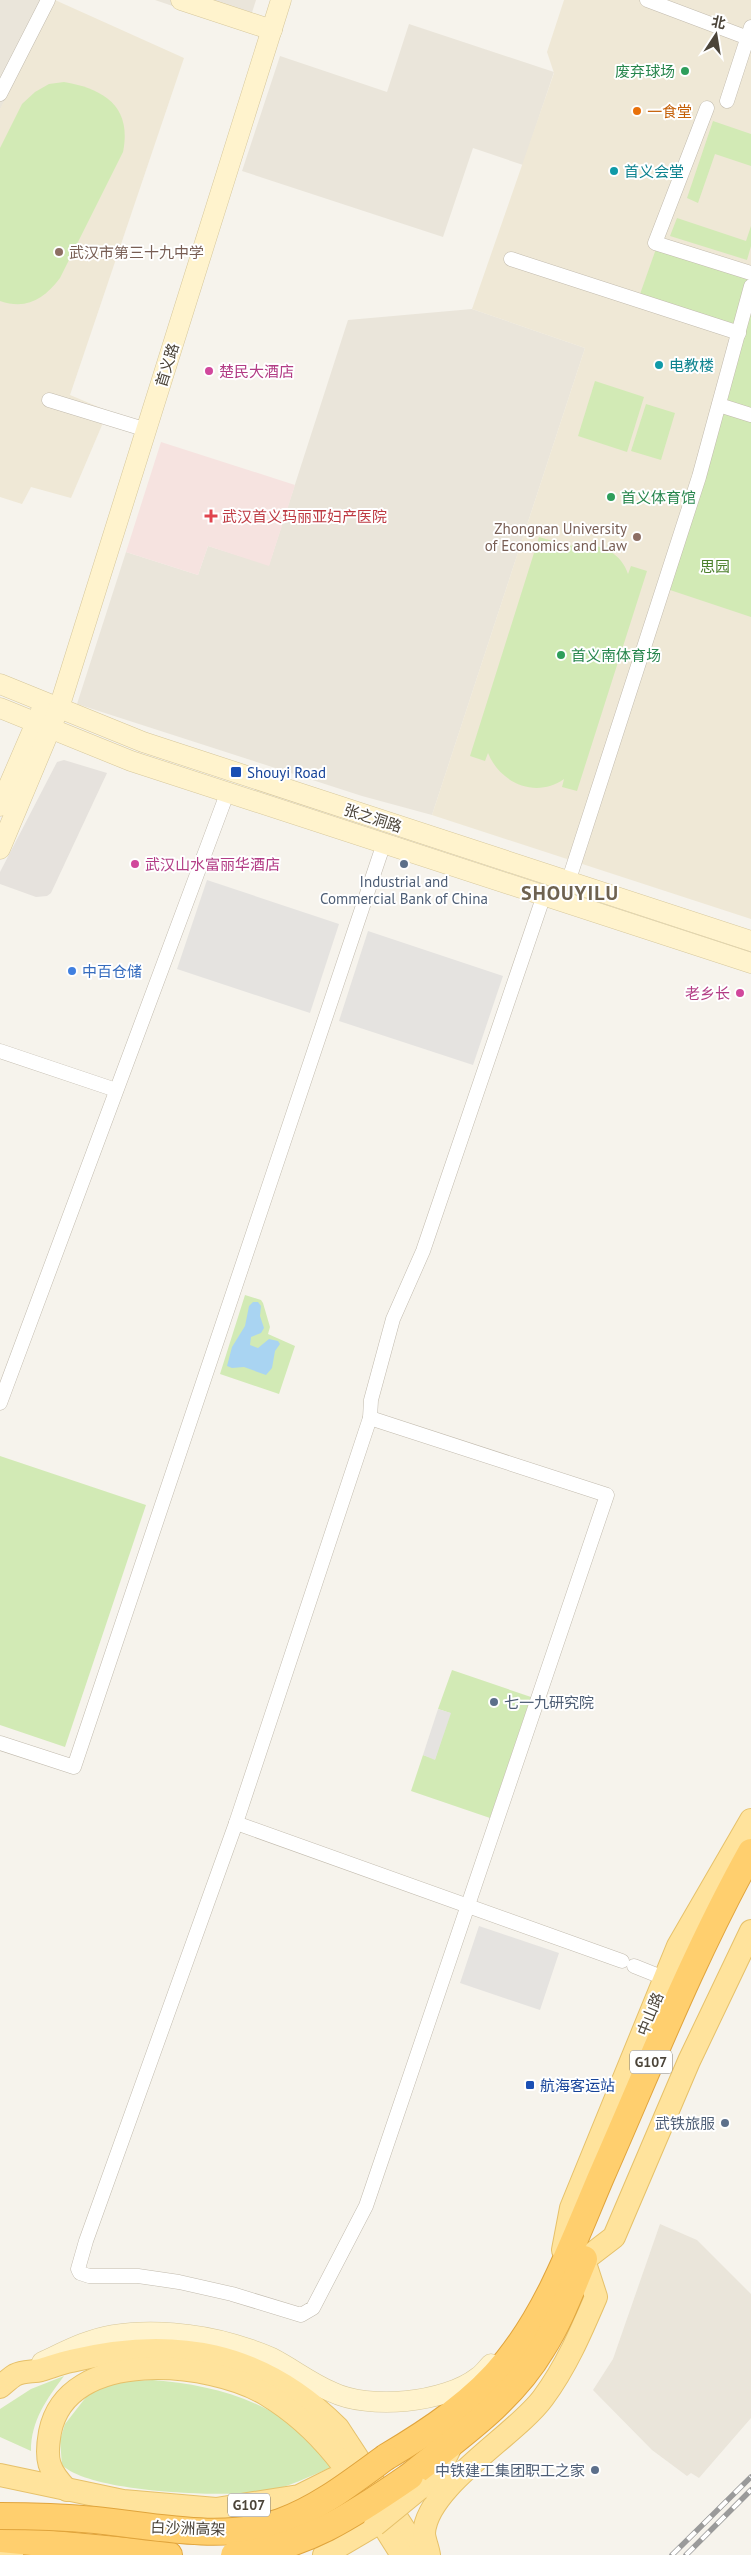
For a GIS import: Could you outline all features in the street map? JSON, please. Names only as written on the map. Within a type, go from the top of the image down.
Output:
[{"type":"highway","name":"G107","points":[[524,2338],[559,2276],[715,1919],[748,1834]]},
{"type":"highway","name":"G107","points":[[367,2518],[415,2483],[453,2441],[522,2378],[542,2351],[559,2319],[606,2212],[645,2110],[694,1998],[729,1923],[751,1882]]},
{"type":"highway","name":"白沙洲高架","points":[[0,2516],[92,2520],[204,2531],[242,2529],[278,2522],[300,2513],[338,2492],[385,2453],[415,2440],[473,2397],[506,2362],[524,2338]]},
{"type":"highway","points":[[0,2508],[92,2520]]},
{"type":"highway","points":[[234,2555],[277,2548],[367,2518]]},
{"type":"highway","points":[[0,2539],[169,2555]]},
{"type":"main road","points":[[181,0],[272,30]]},
{"type":"main road","name":"首义路","points":[[43,726],[52,705],[147,430],[281,0]]},
{"type":"main road","name":"张之洞路","points":[[0,684],[143,742],[751,941]]},
{"type":"main road","name":"张之洞路","points":[[0,708],[131,760],[751,963]]},
{"type":"main road","points":[[0,806],[43,726]]},
{"type":"main road","points":[[0,849],[43,726]]},
{"type":"main road","name":"中山路","points":[[559,2276],[571,2208],[664,1978],[678,1946],[748,1834]]},
{"type":"main road","points":[[430,2555],[424,2533],[436,2504],[470,2465],[521,2422],[542,2399],[571,2354],[596,2298],[584,2260],[614,2237],[688,2061],[751,1931]]},
{"type":"main road","points":[[5,2381],[73,2347],[111,2335],[169,2334],[232,2344],[271,2358],[331,2392],[353,2400],[400,2402],[448,2391],[477,2378],[498,2356],[524,2338]]},
{"type":"main road","points":[[5,2381],[110,2352],[157,2348],[206,2354],[254,2370],[300,2396],[320,2410],[338,2428],[420,2555]]},
{"type":"main road","points":[[67,2490],[49,2468],[47,2451],[50,2430],[66,2398],[82,2385],[97,2378],[130,2370],[168,2369],[202,2373],[265,2394],[312,2428],[353,2475],[402,2555]]},
{"type":"main road","name":"G107","points":[[0,2475],[67,2490],[161,2506],[216,2509],[299,2496],[385,2453]]},
{"type":"main road","points":[[324,2555],[367,2518]]},
{"type":"main road","points":[[0,2553],[12,2555]]},
{"type":"street","points":[[0,94],[48,0]]},
{"type":"street","points":[[647,0],[749,33],[727,101]]},
{"type":"street","points":[[707,108],[655,242],[751,273]]},
{"type":"street","points":[[510,259],[738,333]]},
{"type":"street","points":[[370,1418],[607,1495],[363,2212],[313,2308],[305,2314],[298,2315],[232,2294],[180,2282],[138,2276],[84,2275],[78,2269],[86,2240],[236,1823],[370,1418],[370,1400],[393,1318],[423,1251],[552,898],[568,882],[699,477],[751,286]]},
{"type":"street","points":[[49,400],[147,430]]},
{"type":"street","points":[[719,405],[751,415]]},
{"type":"street","points":[[0,1402],[228,791]]},
{"type":"street","points":[[0,1743],[74,1767],[384,843]]},
{"type":"street","points":[[0,1052],[116,1092]]},
{"type":"street","points":[[0,1056],[116,1092]]},
{"type":"street","points":[[236,1823],[664,1978]]},
{"type":"shaded area","points":[[0,0],[55,0],[0,110]]},
{"type":"shaded area","name":"武汉市第三十九中学","points":[[55,0],[184,58],[70,395],[108,411],[71,498],[31,487],[22,504],[0,497],[0,109]]},
{"type":"shaded area","points":[[155,0],[256,0],[246,31]]},
{"type":"shaded area","name":"Zhongnan University of Economics and Law","points":[[564,0],[751,0],[751,919],[432,815],[585,348],[472,309],[554,73],[547,52]]},
{"type":"shaded area","points":[[409,24],[554,72],[523,165],[473,148],[443,237],[242,171],[280,56],[387,92]]},
{"type":"shaded area","points":[[472,309],[585,348],[432,815],[362,796],[77,704],[126,552],[198,575],[208,546],[269,565],[348,320]]},
{"type":"shaded area","name":"武汉首义玛丽亚妇产医院","points":[[161,442],[295,485],[269,566],[208,546],[198,575],[126,552]]},
{"type":"shaded area","points":[[64,760],[107,773],[51,893],[47,896],[36,897],[0,884],[0,872],[57,762]]},
{"type":"shaded area","points":[[207,880],[339,924],[310,1013],[177,969]]},
{"type":"shaded area","points":[[368,931],[503,976],[473,1065],[339,1021]]},
{"type":"shaded area","points":[[438,1709],[451,1713],[435,1760],[423,1755]]},
{"type":"shaded area","points":[[479,1926],[559,1953],[540,2010],[460,1983]]},
{"type":"shaded area","points":[[660,2224],[697,2240],[751,2294],[751,2418],[699,2478],[691,2473],[687,2476],[652,2450],[593,2390],[613,2359]]},
{"type":"green space","points":[[64,82],[92,90],[103,95],[112,103],[119,112],[123,123],[125,136],[123,152],[60,278],[48,292],[34,301],[19,304],[0,301],[0,148],[22,104],[35,92],[49,84]]},
{"type":"green space","points":[[713,121],[751,134],[751,166],[715,154],[698,203],[687,198]]},
{"type":"green space","points":[[677,218],[746,241],[751,226],[751,246],[747,260],[670,236]]},
{"type":"green space","points":[[657,246],[750,276],[734,329],[639,297]]},
{"type":"green space","name":"思园","points":[[751,311],[751,617],[670,590]]},
{"type":"green space","points":[[595,381],[644,397],[627,452],[578,436]]},
{"type":"green space","points":[[646,404],[675,413],[661,460],[631,451]]},
{"type":"green space","name":"首义南体育场","points":[[539,537],[556,542],[554,552],[575,545],[597,546],[616,556],[628,574],[631,566],[647,571],[577,791],[562,787],[564,779],[542,788],[520,785],[501,773],[488,753],[485,761],[470,756]]},
{"type":"green space","points":[[245,1295],[261,1300],[263,1303],[270,1327],[268,1334],[295,1346],[279,1394],[220,1374]]},
{"type":"green space","points":[[0,1456],[146,1505],[65,1747],[0,1725]]},
{"type":"green space","points":[[452,1670],[531,1697],[490,1818],[411,1791],[423,1755],[435,1759],[450,1713],[438,1709]]},
{"type":"green space","points":[[64,2376],[41,2410],[34,2429],[31,2451],[0,2437],[0,2409],[31,2389]]},
{"type":"green space","points":[[153,2380],[195,2385],[236,2396],[256,2404],[293,2426],[312,2443],[332,2467],[281,2488],[263,2492],[219,2494],[158,2491],[100,2482],[77,2474],[62,2465],[60,2440],[65,2424],[90,2392],[123,2381]]},
{"type":"water","points":[[253,1302],[258,1302],[261,1306],[260,1316],[264,1328],[261,1333],[251,1337],[250,1345],[258,1348],[269,1339],[278,1341],[280,1344],[275,1351],[272,1368],[266,1375],[244,1367],[232,1368],[227,1366],[232,1347],[245,1326],[249,1306]]},
{"type":"railway","points":[[672,2555],[751,2477]]},
{"type":"railway","points":[[686,2555],[751,2490]]},
{"type":"place","name":"废弃球场","points":[[685,71]]},
{"type":"place","name":"一食堂","points":[[637,111]]},
{"type":"place","name":"首义会堂","points":[[614,171]]},
{"type":"place","name":"武汉市第三十九中学","points":[[59,252]]},
{"type":"place","name":"电教楼","points":[[659,365]]},
{"type":"place","name":"楚民大酒店","points":[[209,371]]},
{"type":"place","name":"首义体育馆","points":[[611,497]]},
{"type":"place","name":"武汉首义玛丽亚妇产医院","points":[[211,516]]},
{"type":"place","name":"Zhongnan University of Economics and Law","points":[[637,537]]},
{"type":"place","name":"首义南体育场","points":[[561,655]]},
{"type":"place","name":"Shouyi Road","points":[[236,772]]},
{"type":"place","name":"武汉山水富丽华酒店","points":[[135,864]]},
{"type":"place","name":"Industrial and Commercial Bank of China","points":[[404,864]]},
{"type":"place","name":"中百仓储","points":[[72,971]]},
{"type":"place","name":"老乡长","points":[[740,993]]},
{"type":"place","name":"七一九研究院","points":[[494,1702]]},
{"type":"place","name":"航海客运站","points":[[530,2085]]},
{"type":"place","name":"武铁旅服","points":[[725,2123]]},
{"type":"place","name":"中铁建工集团职工之家","points":[[595,2470]]},
{"type":"district","name":"SHOUYILU","points":[[570,893]]}]
